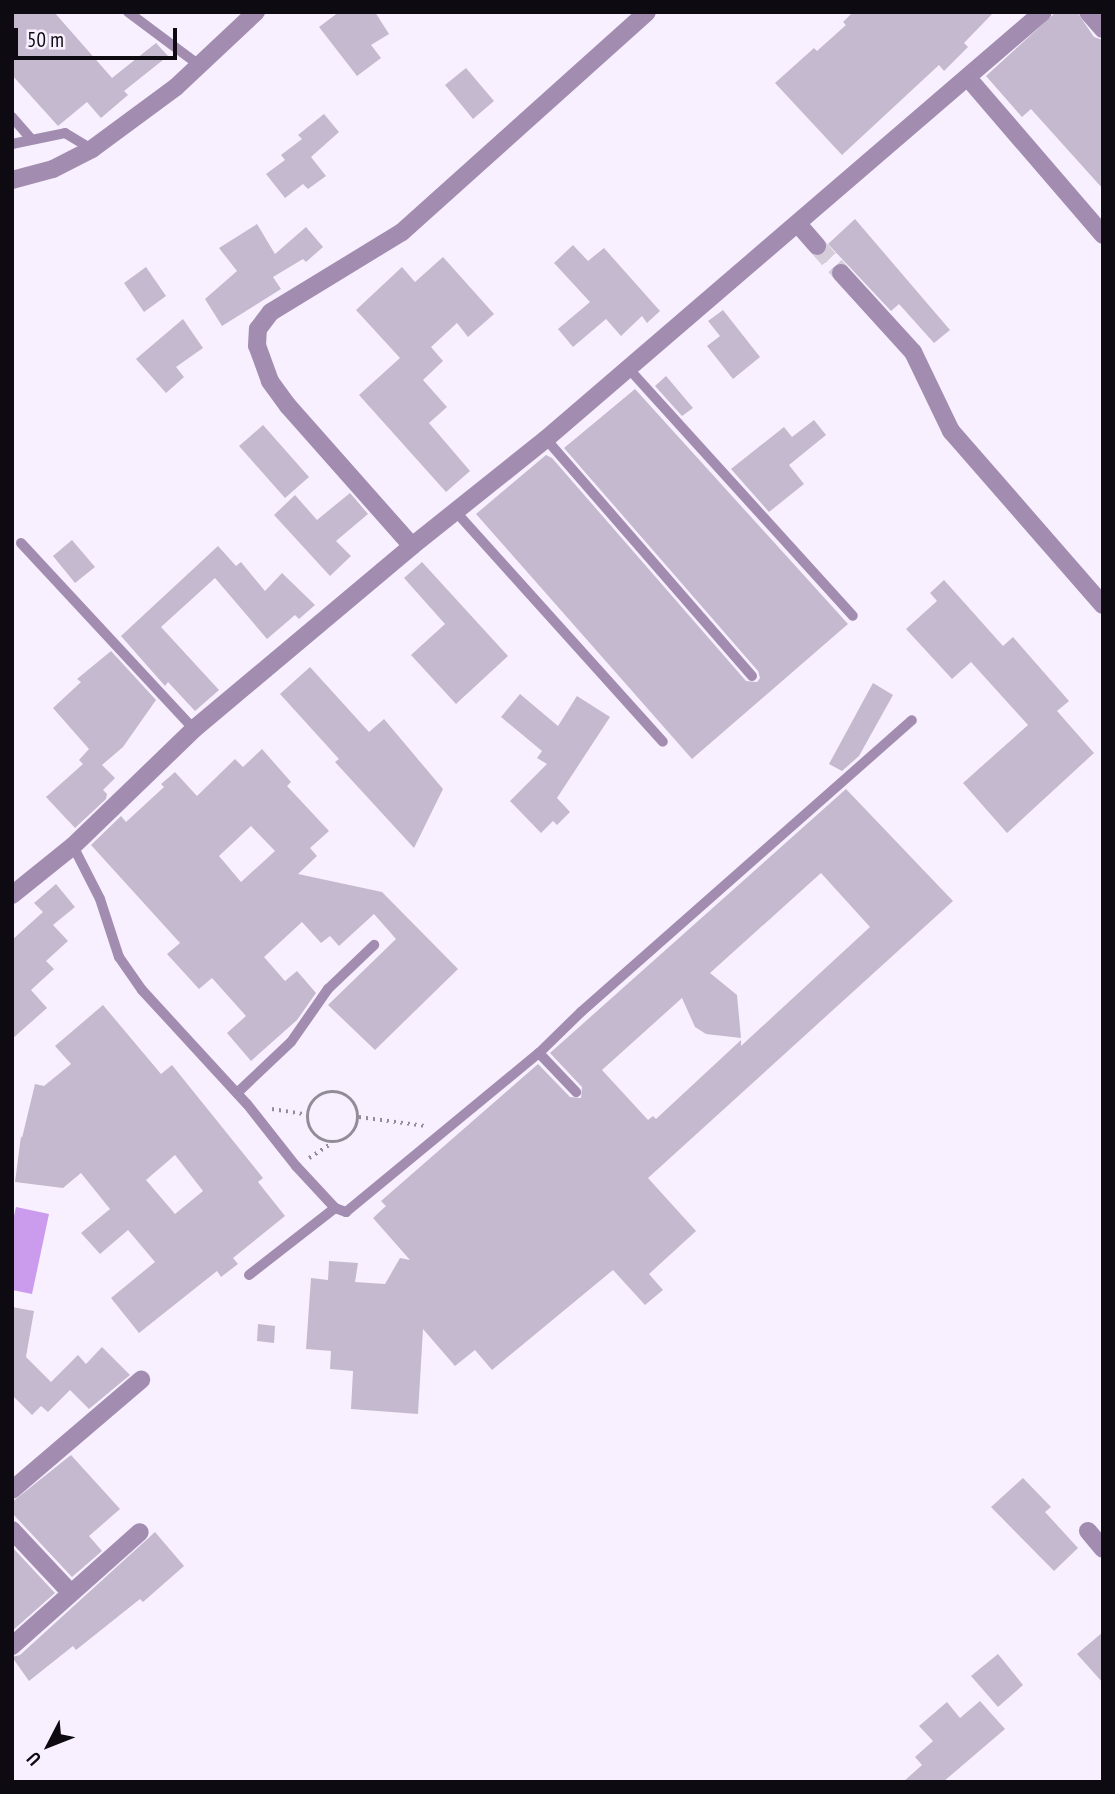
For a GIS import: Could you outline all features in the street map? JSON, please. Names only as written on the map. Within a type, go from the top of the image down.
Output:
[{"type":"street","points":[[12,180],[63,165],[92,149],[176,87],[256,12]]},
{"type":"street","points":[[412,546],[288,406],[270,381],[257,346],[258,329],[271,312],[402,232],[647,12]]},
{"type":"street","points":[[12,895],[73,846],[194,729],[629,369],[1042,12]]},
{"type":"street","points":[[1088,12],[1103,29]]},
{"type":"street","points":[[968,78],[1103,235]]},
{"type":"street","points":[[798,224],[817,246]]},
{"type":"street","points":[[841,273],[914,352],[951,431],[1103,604]]},
{"type":"street","points":[[12,1490],[141,1380]]},
{"type":"street","points":[[12,1530],[70,1592]]},
{"type":"street","points":[[1088,1531],[1103,1549]]},
{"type":"street","points":[[12,1646],[140,1532]]},
{"type":"lane","points":[[128,12],[199,65]]},
{"type":"lane","points":[[12,117],[31,139]]},
{"type":"lane","points":[[12,144],[65,133],[92,149]]},
{"type":"lane","points":[[629,369],[853,616]]},
{"type":"lane","points":[[546,439],[752,676]]},
{"type":"lane","points":[[456,512],[663,742]]},
{"type":"lane","points":[[20,543],[194,729]]},
{"type":"lane","points":[[73,846],[100,899],[119,957],[142,990],[247,1104],[296,1166],[335,1208],[346,1212],[539,1053],[580,1012],[912,720]]},
{"type":"lane","points":[[237,1093],[291,1042],[328,989],[374,945]]},
{"type":"lane","points":[[539,1053],[576,1092]]},
{"type":"lane","points":[[248,1275],[335,1208]]},
{"type":"path","points":[[296,1166],[332,1143],[348,1139],[354,1133],[359,1117],[353,1101],[339,1092],[322,1094],[310,1107],[308,1115],[311,1131],[324,1141],[332,1143]]},
{"type":"path","points":[[247,1104],[308,1115]]},
{"type":"path","points":[[359,1117],[448,1129]]},
{"type":"shaded area","points":[[16,1207],[49,1214],[32,1294],[12,1290],[12,1225]]},
{"type":"building","points":[[12,12],[54,12],[112,78],[156,43],[168,56],[124,91],[128,95],[101,118],[87,102],[58,126],[12,75]]},
{"type":"building","points":[[339,12],[375,12],[389,34],[371,45],[381,58],[357,76],[319,27]]},
{"type":"building","points":[[853,12],[994,12],[964,43],[968,47],[944,71],[939,65],[842,155],[775,83],[814,48],[817,51],[846,25],[843,22]]},
{"type":"building","points":[[1056,12],[1077,12],[1094,37],[1103,40],[1103,189],[1031,109],[1022,117],[986,76]]},
{"type":"building","points":[[466,68],[494,101],[473,119],[445,85]]},
{"type":"building","points":[[324,114],[339,132],[311,157],[326,176],[308,189],[303,184],[285,198],[266,174],[285,160],[281,155],[302,139],[298,135]]},
{"type":"building","points":[[855,219],[950,330],[934,343],[899,304],[891,311],[828,244]]},
{"type":"building","points":[[257,224],[275,254],[306,227],[323,247],[306,262],[303,259],[273,277],[281,289],[222,326],[205,299],[237,271],[219,248]]},
{"type":"building","points":[[573,245],[588,261],[604,248],[660,311],[647,323],[642,316],[621,336],[606,319],[573,347],[558,329],[590,302],[554,263]]},
{"type":"building","points":[[443,257],[494,314],[468,337],[457,323],[431,347],[443,361],[423,380],[447,407],[429,423],[470,471],[446,492],[359,395],[400,358],[356,310],[402,267],[415,282]]},
{"type":"building","points":[[146,267],[166,296],[144,312],[124,283]]},
{"type":"building","points":[[723,310],[760,357],[733,379],[707,346],[720,336],[708,321]]},
{"type":"building","points":[[183,319],[203,348],[176,367],[184,377],[166,393],[136,359]]},
{"type":"building","points":[[666,376],[693,408],[682,416],[655,386]]},
{"type":"building","points":[[635,389],[848,624],[692,759],[476,514],[546,455],[552,458],[746,681],[757,682],[760,678],[758,671],[564,448]]},
{"type":"building","points":[[814,420],[826,435],[789,465],[804,484],[769,512],[731,469],[784,427],[792,437]]},
{"type":"building","points":[[263,425],[309,477],[285,498],[239,446]]},
{"type":"building","points":[[350,493],[368,514],[336,541],[351,556],[330,576],[274,515],[295,495],[317,520]]},
{"type":"building","points":[[72,540],[95,567],[75,583],[53,556]]},
{"type":"building","points":[[218,546],[236,566],[241,562],[265,591],[282,573],[315,605],[299,619],[295,615],[267,639],[215,578],[161,627],[219,690],[195,711],[168,682],[165,686],[121,636]]},
{"type":"building","points":[[422,562],[508,656],[456,704],[411,655],[445,624],[404,578]]},
{"type":"building","points":[[944,580],[1003,646],[1013,637],[1069,701],[1057,711],[1094,753],[1007,833],[963,783],[1028,725],[971,662],[952,679],[906,629],[937,601],[930,593]]},
{"type":"building","points":[[111,651],[156,700],[123,747],[102,765],[115,778],[103,790],[107,794],[106,799],[75,828],[46,797],[83,764],[79,760],[89,749],[53,708],[81,682],[77,679]]},
{"type":"building","points":[[310,667],[369,732],[384,719],[443,789],[414,848],[335,762],[339,759],[280,694]]},
{"type":"building","points":[[873,683],[893,695],[859,756],[842,771],[829,764]]},
{"type":"building","points":[[520,694],[558,726],[577,696],[610,717],[557,798],[570,812],[557,825],[553,821],[541,833],[510,801],[547,764],[537,758],[542,751],[501,717]]},
{"type":"building","points":[[262,749],[291,782],[287,786],[329,831],[310,848],[317,856],[298,874],[382,892],[458,969],[375,1050],[328,1005],[396,939],[374,914],[339,946],[330,936],[321,943],[302,922],[264,957],[285,981],[297,971],[316,993],[297,1020],[251,1061],[227,1033],[246,1016],[212,978],[199,989],[167,954],[180,943],[91,845],[121,816],[126,822],[164,787],[161,784],[175,772],[197,796],[235,759],[243,767]],"holes":[[[251,826],[275,851],[241,882],[219,856]]]},
{"type":"building","points":[[846,789],[953,901],[648,1178],[696,1231],[649,1274],[663,1290],[645,1305],[613,1270],[492,1370],[475,1350],[455,1366],[423,1329],[418,1414],[351,1409],[353,1371],[330,1369],[331,1351],[306,1349],[311,1278],[328,1280],[329,1261],[358,1263],[355,1282],[385,1284],[400,1258],[410,1260],[373,1218],[386,1206],[381,1201],[538,1064],[570,1097],[581,1098],[582,1087],[550,1053]],"holes":[[[821,873],[870,927],[741,1046],[741,1040],[656,1119],[653,1116],[648,1120],[602,1070],[682,998],[695,1027],[706,1034],[741,1038],[737,995],[710,973]]]},
{"type":"building","points":[[56,884],[75,907],[53,925],[68,941],[46,961],[54,969],[31,990],[47,1008],[12,1039],[12,940],[43,912],[34,903]]},
{"type":"building","points":[[103,1005],[161,1074],[172,1065],[263,1178],[258,1182],[285,1216],[233,1258],[238,1264],[221,1277],[217,1271],[139,1333],[111,1298],[155,1262],[128,1230],[100,1254],[81,1233],[110,1209],[81,1173],[63,1188],[15,1182],[21,1136],[22,1138],[35,1084],[44,1086],[71,1064],[55,1046]],"holes":[[[175,1155],[203,1191],[175,1214],[146,1180]]]},
{"type":"building","points":[[12,1307],[34,1311],[26,1357],[51,1382],[78,1355],[86,1364],[102,1347],[130,1375],[89,1409],[70,1390],[48,1412],[41,1406],[32,1415],[12,1395]]},
{"type":"building","points":[[258,1324],[275,1326],[274,1343],[257,1341]]},
{"type":"building","points":[[71,1455],[120,1509],[89,1536],[102,1551],[72,1577],[12,1513],[12,1502]]},
{"type":"building","points":[[1023,1478],[1051,1507],[1045,1512],[1078,1548],[1054,1571],[991,1507]]},
{"type":"building","points":[[155,1532],[184,1566],[143,1602],[140,1599],[76,1650],[73,1646],[29,1681],[12,1657],[20,1655]]},
{"type":"building","points":[[12,1549],[55,1593],[12,1631]]},
{"type":"building","points":[[1103,1632],[1103,1683],[1077,1654]]},
{"type":"building","points":[[998,1654],[1023,1685],[998,1707],[971,1676]]},
{"type":"building","points":[[980,1701],[1005,1729],[943,1782],[903,1782],[922,1765],[915,1757],[933,1741],[919,1726],[947,1702],[960,1718]]},
{"type":"tunnel","points":[[817,246],[841,273]]}]
